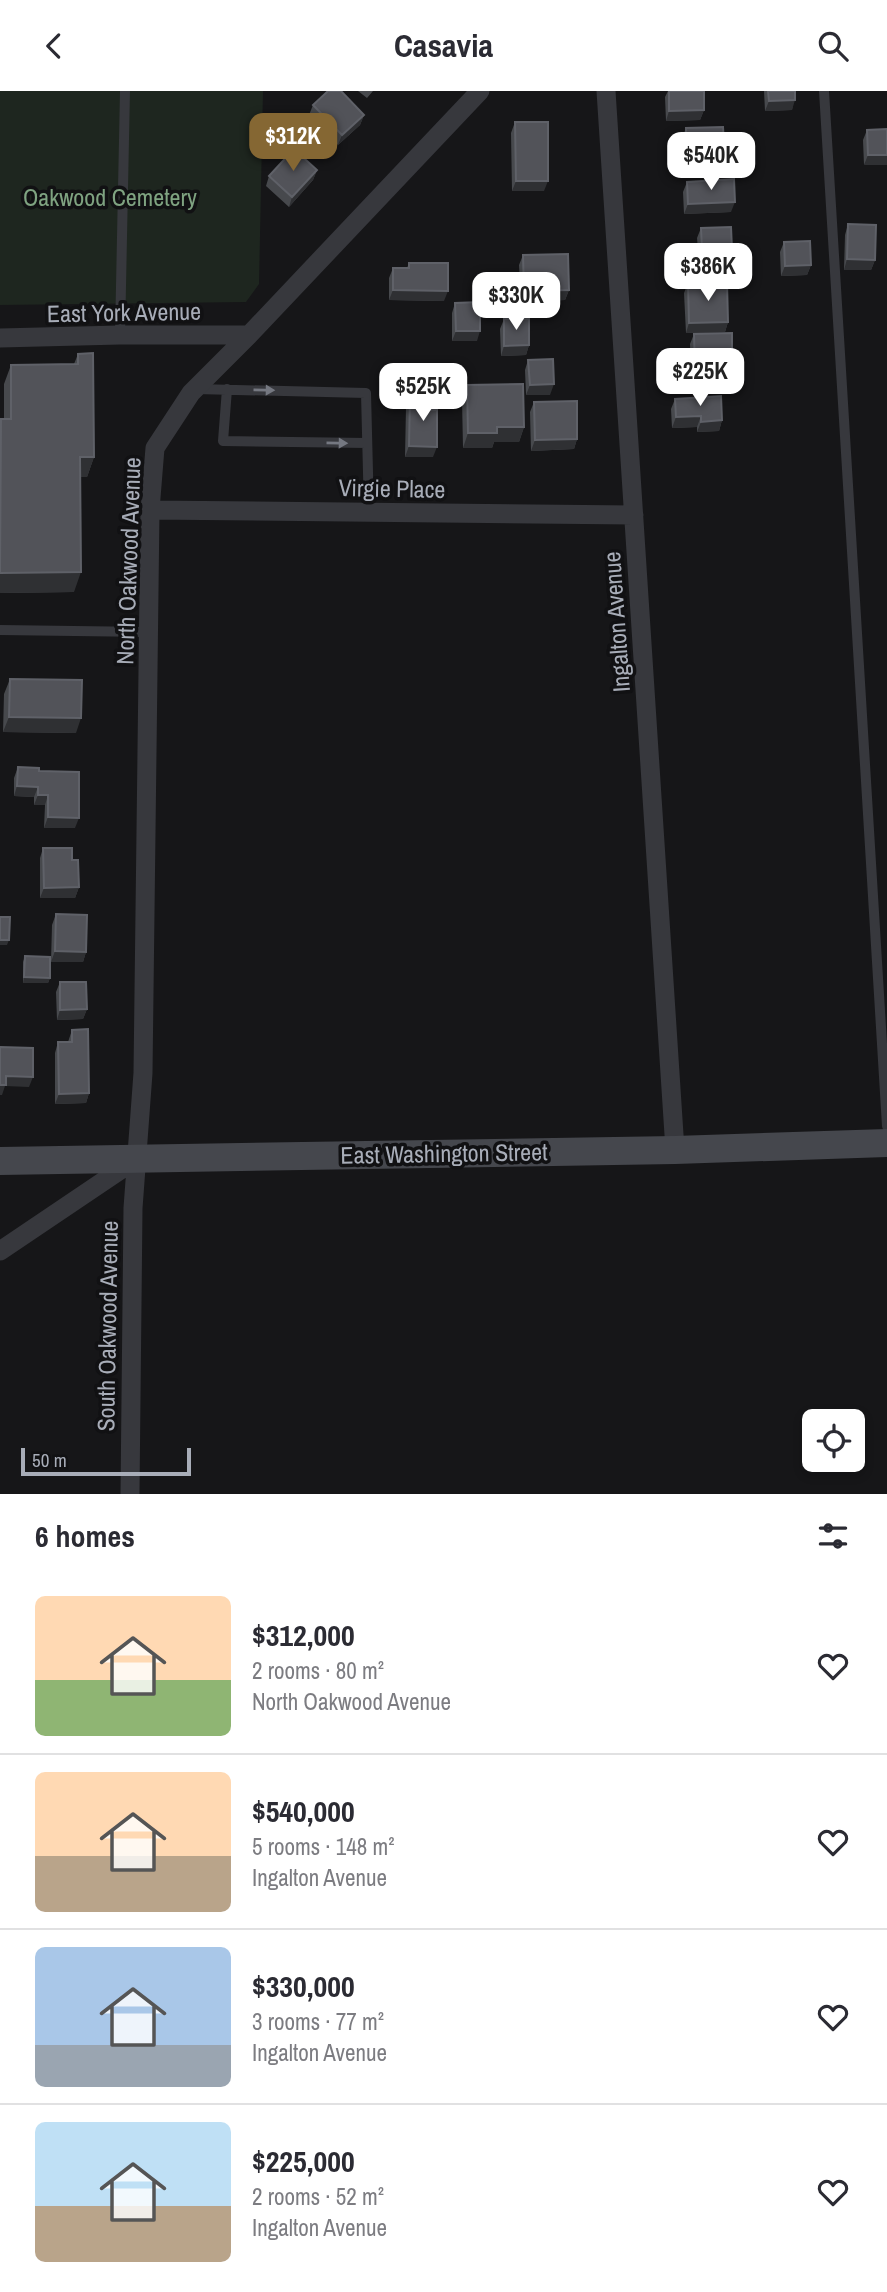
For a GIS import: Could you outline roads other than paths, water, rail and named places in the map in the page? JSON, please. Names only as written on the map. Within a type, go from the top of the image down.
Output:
[{"type":"main road","name":"East Washington Street","points":[[0,1161],[675,1150],[887,1143]]},
{"type":"street","name":"North Oakwood Avenue","points":[[138,1158],[144,1073],[150,510],[155,448],[195,389],[480,91]]},
{"type":"street","name":"Ingalton Avenue","points":[[606,91],[675,1150]]},
{"type":"street","name":"East York Avenue","points":[[0,338],[249,335]]},
{"type":"street","name":"Virgie Place","points":[[150,510],[634,515]]},
{"type":"street","points":[[0,1251],[138,1158]]},
{"type":"street","name":"South Oakwood Avenue","points":[[130,1494],[133,1208],[138,1158]]},
{"type":"lane","points":[[120,335],[125,91]]},
{"type":"lane","points":[[824,91],[887,1126]]},
{"type":"lane","points":[[195,389],[366,393],[369,512]]},
{"type":"lane","points":[[227,389],[222,441],[367,443]]},
{"type":"lane","points":[[0,630],[149,632]]},
{"type":"park label","name":"Oakwood Cemetery","points":[[110,197]]}]
